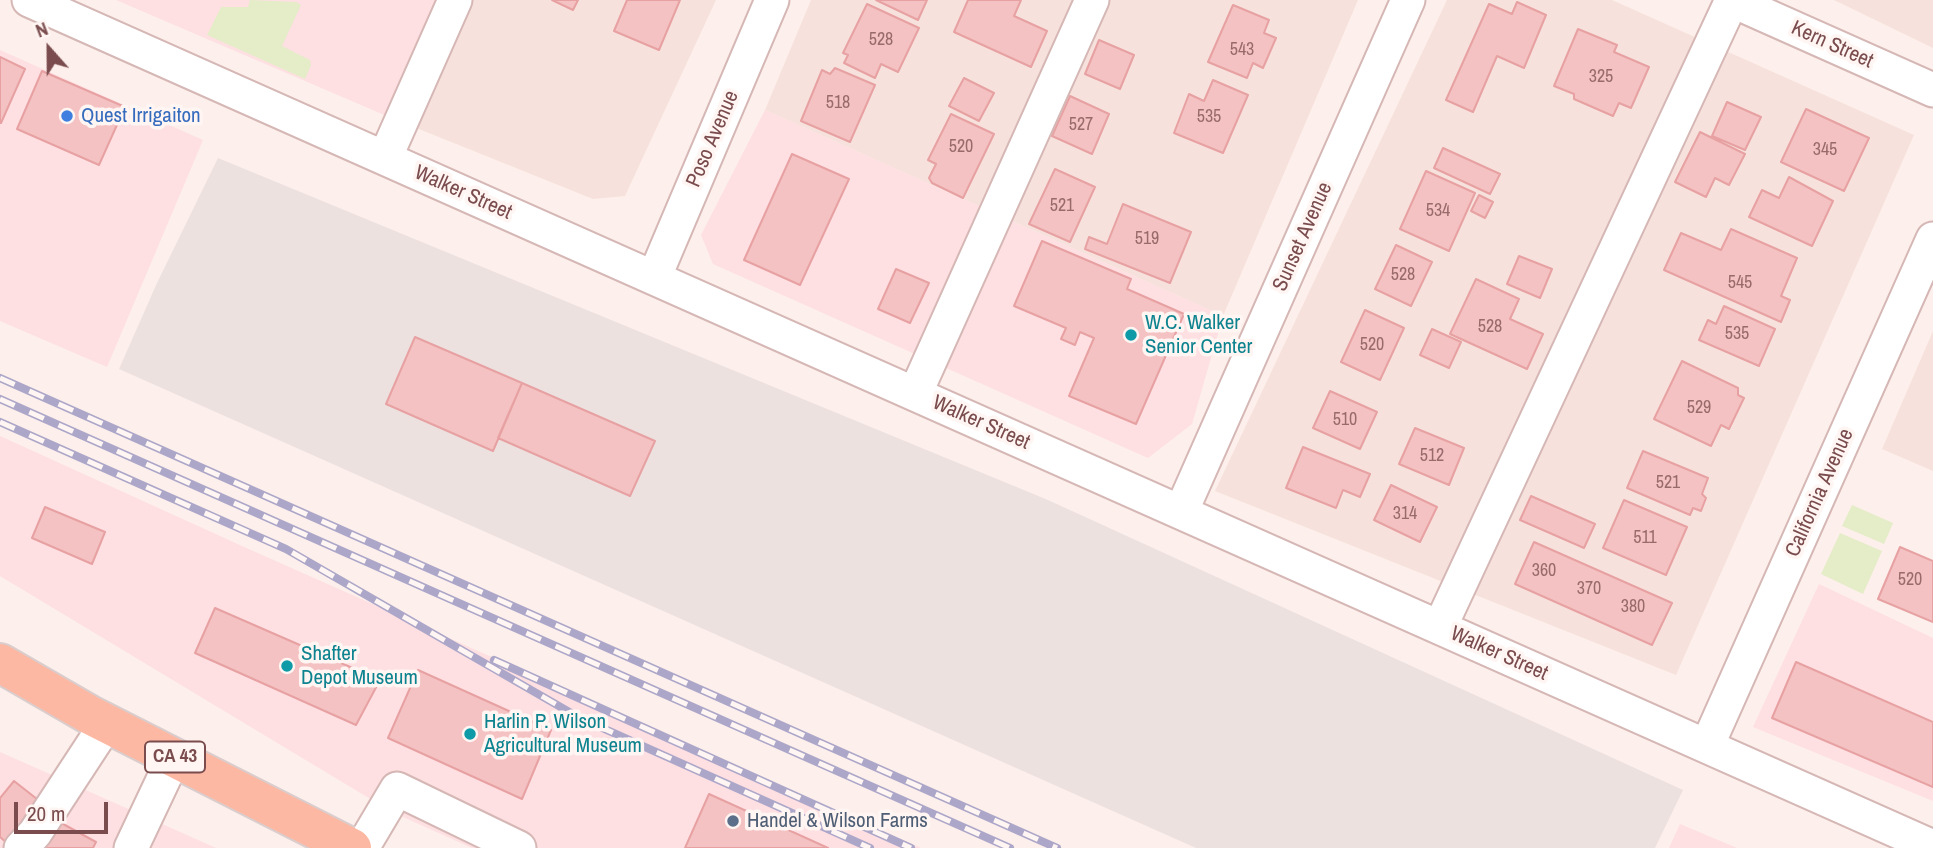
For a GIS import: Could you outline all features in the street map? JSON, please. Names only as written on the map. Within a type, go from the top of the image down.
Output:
[{"type":"main road","name":"CA 43","points":[[0,663],[107,723],[352,848]]},
{"type":"street","name":"Walker Street","points":[[29,0],[1933,847]]},
{"type":"street","points":[[385,158],[455,0]]},
{"type":"street","name":"Poso Avenue","points":[[654,278],[772,0]]},
{"type":"street","points":[[915,394],[1092,0]]},
{"type":"street","name":"Sunset Avenue","points":[[1181,512],[1408,0]]},
{"type":"street","points":[[1440,627],[1731,0]]},
{"type":"street","name":"Kern Street","points":[[1731,0],[1933,90]]},
{"type":"street","name":"California Avenue","points":[[1707,746],[1933,239]]},
{"type":"street","points":[[21,848],[35,833],[107,723]]},
{"type":"street","points":[[131,848],[174,757]]},
{"type":"street","points":[[362,848],[397,789],[519,848]]},
{"type":"shaded area","points":[[116,0],[448,0],[389,117]]},
{"type":"shaded area","points":[[448,0],[716,0],[625,196],[593,199],[389,117]]},
{"type":"shaded area","points":[[811,0],[1358,0],[1223,316],[765,110]]},
{"type":"shaded area","points":[[1447,0],[1612,0],[1914,135],[1676,675],[1215,491]]},
{"type":"shaded area","points":[[1834,0],[1933,0],[1933,48]]},
{"type":"shaded area","points":[[0,50],[203,140],[107,367],[0,321]]},
{"type":"shaded area","points":[[765,110],[1223,316],[1192,424],[1148,458],[713,264],[701,235]]},
{"type":"shaded area","points":[[218,158],[1048,500],[1683,790],[1655,848],[1196,848],[119,369],[157,283]]},
{"type":"shaded area","points":[[1933,331],[1933,471],[1882,449]]},
{"type":"shaded area","points":[[0,436],[921,848],[472,848],[392,812],[0,576]]},
{"type":"shaded area","points":[[1819,584],[1933,638],[1933,801],[1753,727]]},
{"type":"shaded area","points":[[0,752],[216,848],[0,848]]},
{"type":"shaded area","points":[[1680,824],[1737,848],[1669,848]]},
{"type":"green space","points":[[250,0],[296,2],[301,5],[282,46],[310,60],[311,65],[305,79],[207,35],[221,7],[248,7]]},
{"type":"green space","points":[[1852,505],[1893,523],[1884,544],[1842,526]]},
{"type":"green space","points":[[1840,533],[1882,551],[1863,594],[1821,574]]},
{"type":"building","points":[[552,0],[578,0],[573,10]]},
{"type":"building","points":[[627,0],[680,0],[659,50],[614,31]]},
{"type":"building","points":[[876,0],[927,0],[918,20]]},
{"type":"building","points":[[968,0],[1021,0],[1014,16],[1047,31],[1031,67],[954,32]]},
{"type":"building","points":[[1517,2],[1546,15],[1524,68],[1497,56],[1473,112],[1446,100],[1489,4],[1512,14]]},
{"type":"building","points":[[867,4],[919,28],[898,72],[881,64],[875,78],[844,63],[848,55],[843,53]]},
{"type":"building","points":[[1233,5],[1269,20],[1264,33],[1276,38],[1263,68],[1253,63],[1247,78],[1208,62]]},
{"type":"building","points":[[1578,29],[1617,45],[1614,52],[1649,67],[1631,108],[1619,103],[1613,116],[1574,99],[1574,94],[1554,86]]},
{"type":"building","points":[[1099,40],[1134,55],[1120,89],[1085,74]]},
{"type":"building","points":[[0,57],[25,69],[1,123],[0,123]]},
{"type":"building","points":[[835,68],[875,85],[850,142],[801,121],[822,70],[830,74]]},
{"type":"building","points":[[42,71],[125,107],[99,165],[17,129]]},
{"type":"building","points":[[964,78],[994,93],[979,121],[949,106]]},
{"type":"building","points":[[1213,80],[1248,95],[1223,153],[1174,133],[1189,94],[1204,101]]},
{"type":"building","points":[[1070,96],[1109,114],[1092,154],[1052,136]]},
{"type":"building","points":[[1727,102],[1761,117],[1745,150],[1712,136]]},
{"type":"building","points":[[1806,109],[1869,138],[1844,191],[1781,162]]},
{"type":"building","points":[[951,114],[994,134],[963,198],[932,183],[929,178],[936,164],[928,160]]},
{"type":"building","points":[[1700,132],[1745,154],[1729,185],[1715,178],[1706,197],[1675,182]]},
{"type":"building","points":[[1443,148],[1500,174],[1490,194],[1434,168]]},
{"type":"building","points":[[792,154],[849,179],[800,285],[744,260]]},
{"type":"building","points":[[1055,169],[1095,187],[1070,242],[1029,224]]},
{"type":"building","points":[[1426,171],[1475,193],[1449,251],[1400,229]]},
{"type":"building","points":[[1789,177],[1833,201],[1812,246],[1749,217],[1762,190],[1779,198]]},
{"type":"building","points":[[1479,195],[1493,202],[1485,218],[1471,211]]},
{"type":"building","points":[[1123,204],[1191,232],[1170,283],[1085,249],[1089,237],[1107,244]]},
{"type":"building","points":[[1731,229],[1797,258],[1781,296],[1790,300],[1781,322],[1664,270],[1681,233],[1721,250]]},
{"type":"building","name":"W.C. Walker Senior Center","points":[[1042,241],[1131,279],[1127,289],[1184,314],[1136,424],[1069,396],[1094,338],[1080,332],[1075,345],[1061,339],[1066,328],[1014,306]]},
{"type":"building","points":[[1396,245],[1432,262],[1411,306],[1375,289]]},
{"type":"building","points":[[1519,256],[1552,269],[1540,298],[1507,284]]},
{"type":"building","points":[[896,269],[929,283],[910,323],[878,309]]},
{"type":"building","points":[[1476,279],[1519,299],[1510,319],[1543,334],[1527,369],[1450,334]]},
{"type":"building","points":[[1724,306],[1775,329],[1759,366],[1699,340],[1708,320],[1716,324]]},
{"type":"building","points":[[1365,310],[1404,328],[1380,380],[1341,362]]},
{"type":"building","points":[[1432,329],[1461,342],[1449,368],[1420,355]]},
{"type":"building","points":[[415,337],[522,383],[493,451],[386,404]]},
{"type":"building","points":[[1682,361],[1738,388],[1738,395],[1744,398],[1729,429],[1721,425],[1711,446],[1654,419]]},
{"type":"building","points":[[522,383],[655,441],[630,496],[498,438]]},
{"type":"building","points":[[1330,391],[1377,412],[1360,449],[1313,428]]},
{"type":"building","points":[[1415,428],[1464,448],[1449,485],[1399,464]]},
{"type":"building","points":[[1303,447],[1370,474],[1360,497],[1343,490],[1336,508],[1286,488]]},
{"type":"building","points":[[1643,451],[1708,478],[1702,494],[1706,498],[1701,511],[1693,508],[1690,515],[1627,488]]},
{"type":"building","points":[[1391,485],[1437,507],[1420,542],[1374,520]]},
{"type":"building","points":[[1531,496],[1595,524],[1584,548],[1520,520]]},
{"type":"building","points":[[1624,500],[1687,527],[1666,575],[1603,548]]},
{"type":"building","points":[[45,507],[105,532],[92,564],[32,538]]},
{"type":"building","points":[[1534,542],[1672,603],[1652,645],[1515,584]]},
{"type":"building","points":[[1900,547],[1933,561],[1933,622],[1878,599]]},
{"type":"building","name":"Shafter Depot Museum","points":[[215,608],[380,680],[356,725],[195,653]]},
{"type":"building","points":[[1796,662],[1933,722],[1933,787],[1772,718]]},
{"type":"building","name":"Harlin P. Wilson Agricultural Museum","points":[[418,670],[551,730],[522,799],[388,738]]},
{"type":"building","points":[[14,781],[42,803],[8,844],[0,837],[0,798]]},
{"type":"building","name":"Handel & Wilson Farms","points":[[709,794],[828,848],[685,848]]},
{"type":"building","points":[[54,819],[96,842],[93,848],[37,848]]},
{"type":"railway","points":[[0,378],[1057,848]]},
{"type":"railway","points":[[0,399],[1010,848]]},
{"type":"railway","points":[[0,422],[286,549],[578,717],[870,848]]},
{"type":"railway","points":[[494,660],[911,848]]},
{"type":"place","name":"Quest Irrigaiton","points":[[67,116]]},
{"type":"place","name":"W.C. Walker Senior Center","points":[[1131,335]]},
{"type":"place","name":"Shafter Depot Museum","points":[[287,666]]},
{"type":"place","name":"Harlin P. Wilson Agricultural Museum","points":[[470,734]]},
{"type":"place","name":"Handel & Wilson Farms","points":[[733,821]]}]
